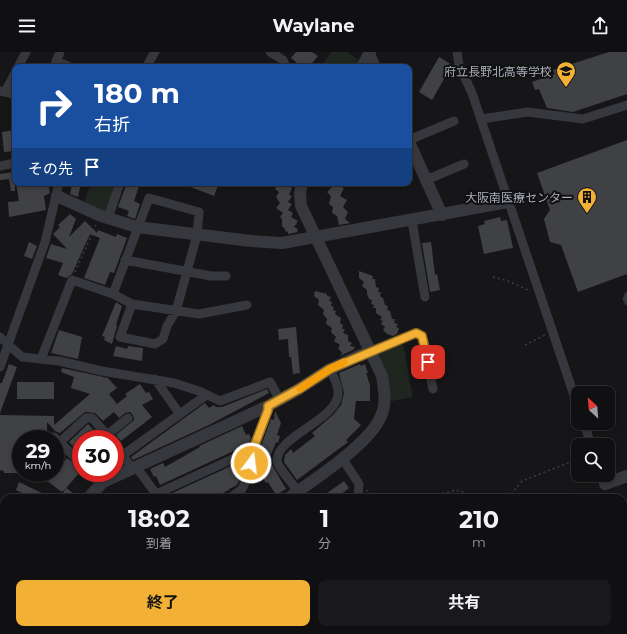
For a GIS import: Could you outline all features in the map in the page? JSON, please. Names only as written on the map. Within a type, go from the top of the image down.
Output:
[{"type":"street","points":[[20,64],[26,52]]},
{"type":"street","points":[[55,64],[60,52]]},
{"type":"street","points":[[148,64],[155,52]]},
{"type":"street","points":[[270,52],[283,60],[285,64]]},
{"type":"street","points":[[456,52],[459,65],[472,93],[481,119],[571,386]]},
{"type":"street","points":[[364,64],[369,53]]},
{"type":"street","points":[[369,53],[374,64]]},
{"type":"street","points":[[3,91],[12,78]]},
{"type":"street","points":[[481,119],[528,112],[583,119],[627,105]]},
{"type":"street","points":[[412,140],[454,121]]},
{"type":"street","points":[[412,148],[442,215]]},
{"type":"street","points":[[0,166],[12,164]]},
{"type":"street","points":[[426,180],[464,164]]},
{"type":"street","points":[[0,367],[45,242],[59,186]]},
{"type":"street","points":[[104,217],[119,186]]},
{"type":"street","points":[[295,494],[342,458],[374,430],[383,410],[385,391],[382,376],[301,206],[300,193],[301,186]]},
{"type":"street","points":[[57,196],[104,217],[137,227],[197,235],[282,243],[412,221],[508,202]]},
{"type":"street","points":[[113,294],[149,198],[199,212],[197,235],[176,310],[167,326],[163,339],[155,344],[120,338],[132,304]]},
{"type":"street","points":[[412,221],[425,297]]},
{"type":"street","points":[[125,260],[211,276],[226,276]]},
{"type":"street","points":[[41,359],[72,280],[113,294],[132,304],[199,314],[247,305]]},
{"type":"street","points":[[124,474],[280,400],[330,369],[416,333],[422,336],[433,389]]},
{"type":"street","points":[[0,337],[22,357],[59,361],[102,371],[155,380],[186,387],[220,401],[270,382],[280,400]]},
{"type":"street","points":[[291,494],[277,460],[279,452],[287,444],[330,411],[336,402],[339,392],[330,369]]},
{"type":"street","points":[[155,380],[179,413]]},
{"type":"street","points":[[124,454],[179,413],[205,396]]},
{"type":"street","points":[[235,494],[242,489],[249,474],[254,449],[268,410],[268,406]]},
{"type":"street","points":[[72,456],[57,439],[86,418],[92,418],[102,430]]},
{"type":"street","points":[[118,430],[128,418]]},
{"type":"street","points":[[165,494],[254,449]]},
{"type":"street","points":[[124,456],[156,494]]},
{"type":"street","points":[[342,458],[359,484],[358,494]]},
{"type":"street","points":[[615,478],[627,476]]},
{"type":"street","points":[[92,494],[104,482]]},
{"type":"lane","points":[[627,294],[627,304]]},
{"type":"path","points":[[72,280],[104,217]]},
{"type":"path","points":[[492,277],[518,284],[541,299]]},
{"type":"path","points":[[525,345],[552,331]]},
{"type":"path","points":[[511,494],[522,481],[571,462]]},
{"type":"path","points":[[359,484],[373,494]]},
{"type":"path","points":[[435,494],[455,490],[467,494]]},
{"type":"shaded area","points":[[331,52],[347,52],[361,62],[360,64],[323,64]]},
{"type":"shaded area","points":[[90,186],[118,186],[107,217],[82,207]]},
{"type":"shaded area","points":[[402,339],[413,397],[392,401],[387,398],[372,351]]},
{"type":"building","points":[[296,52],[312,52],[318,56],[311,64],[298,64],[291,58]]},
{"type":"building","points":[[609,52],[627,52],[627,94],[573,112],[547,108],[539,89],[535,90],[532,82],[555,74],[553,70]]},
{"type":"building","points":[[439,57],[452,65],[432,100],[419,92]]},
{"type":"building","points":[[12,130],[12,151],[4,152],[2,132]]},
{"type":"building","name":"大阪南医療センター","points":[[627,140],[627,274],[578,292],[561,245],[550,242],[544,219],[550,210],[537,173]]},
{"type":"building","points":[[12,172],[12,186],[15,186],[15,191],[11,191],[9,179],[0,180],[0,174]]},
{"type":"building","points":[[16,186],[49,186],[50,193],[44,196],[46,210],[9,217],[8,202],[19,201]]},
{"type":"building","points":[[71,186],[80,186],[78,197],[70,194]]},
{"type":"building","points":[[126,186],[139,186],[134,201],[140,204],[135,219],[127,216],[129,211],[118,207]]},
{"type":"building","points":[[188,186],[218,186],[214,196]]},
{"type":"building","points":[[277,186],[289,186],[292,188],[289,195],[292,196],[288,202],[292,204],[288,210],[293,213],[291,217],[298,221],[294,227],[298,229],[298,232],[288,234],[282,226],[282,219],[280,217],[283,213],[276,208],[280,203],[276,197],[279,192],[275,189]]},
{"type":"building","points":[[331,186],[342,186],[341,187],[344,188],[340,196],[347,200],[343,207],[348,212],[345,219],[350,223],[339,225],[337,216],[332,213],[333,207],[329,204],[331,196],[327,192],[332,187]]},
{"type":"building","points":[[70,214],[76,219],[69,237],[85,221],[97,233],[98,230],[116,237],[117,234],[127,238],[114,273],[110,272],[105,285],[84,278],[100,238],[90,234],[72,274],[66,278],[58,275],[63,263],[46,258],[51,244],[67,249],[53,234],[60,227],[58,225]]},
{"type":"building","points":[[500,217],[501,221],[507,220],[513,248],[484,254],[478,226],[485,224],[484,221]]},
{"type":"building","points":[[29,242],[37,246],[32,259],[24,256]]},
{"type":"building","points":[[431,242],[435,275],[437,274],[440,290],[430,292],[422,243]]},
{"type":"building","points":[[359,271],[373,276],[372,279],[375,279],[376,287],[379,288],[378,292],[381,292],[380,296],[383,298],[385,305],[388,306],[387,310],[390,311],[392,319],[395,319],[394,323],[398,324],[396,327],[399,328],[397,334],[393,336],[387,334],[383,330],[385,327],[381,324],[383,321],[380,320],[382,317],[376,313],[376,308],[373,308],[374,305],[371,304],[372,300],[369,299],[367,290],[362,286],[364,282],[359,278]]},
{"type":"building","points":[[315,291],[327,294],[327,296],[331,297],[329,301],[332,302],[331,306],[334,307],[333,310],[336,311],[335,314],[341,318],[340,323],[343,325],[342,329],[345,329],[343,333],[348,335],[348,341],[352,343],[350,346],[355,347],[353,350],[340,356],[342,353],[338,348],[340,345],[334,341],[336,337],[331,332],[332,328],[326,324],[327,319],[323,314],[324,310],[318,305],[319,300],[314,296]]},
{"type":"building","points":[[116,302],[122,306],[112,344],[104,340],[105,337],[102,336]]},
{"type":"building","points":[[296,327],[300,373],[293,374],[291,357],[289,357],[288,339],[279,340],[278,329]]},
{"type":"building","points":[[59,330],[82,337],[78,359],[51,353]]},
{"type":"building","points":[[116,346],[127,349],[128,346],[143,348],[142,361],[113,356]]},
{"type":"building","points":[[9,364],[17,367],[0,413],[0,383],[2,383]]},
{"type":"building","points":[[360,364],[361,366],[365,364],[370,385],[370,401],[356,401],[354,419],[361,425],[346,440],[348,442],[297,480],[284,462],[285,455],[291,449],[293,453],[315,436],[312,433],[334,414],[341,405],[344,393],[339,373]]},
{"type":"building","points":[[62,368],[108,378],[117,388],[109,394],[117,404],[127,396],[125,394],[140,384],[146,393],[149,392],[153,399],[142,405],[152,417],[124,439],[124,430],[122,430],[134,420],[133,415],[130,412],[125,413],[119,418],[114,412],[103,421],[95,413],[85,412],[64,430],[54,430],[47,422],[47,430],[12,430],[12,473],[4,473],[4,471],[0,470],[0,415],[54,416],[54,425],[90,394],[71,388],[74,377],[61,372]]},
{"type":"building","points":[[17,382],[54,382],[54,399],[17,399]]},
{"type":"building","points":[[267,389],[269,393],[209,425],[133,460],[131,457],[205,403],[209,408],[214,405],[216,407],[222,407]]},
{"type":"building","points":[[275,411],[281,423],[277,435],[280,436],[266,467],[271,463],[286,489],[278,494],[275,494],[268,482],[266,483],[256,469],[258,454],[271,419],[274,420]]},
{"type":"building","points":[[88,424],[94,430],[82,430]]},
{"type":"building","points":[[242,426],[246,435],[249,434],[251,438],[249,444],[160,485],[156,476],[154,477],[150,469],[163,463],[165,467],[200,447],[199,446]]},
{"type":"building","points":[[67,458],[72,462],[72,481],[62,492],[48,482],[64,482],[64,462]]},
{"type":"building","points":[[244,460],[244,467],[235,471],[239,481],[237,485],[220,494],[170,494]]},
{"type":"building","points":[[344,481],[349,488],[341,494],[326,494]]},
{"type":"building","points":[[19,482],[44,494],[24,494],[16,490]]},
{"type":"building","points":[[66,488],[74,494],[64,494],[63,493]]},
{"type":"slow traffic","points":[[300,389],[328,370],[344,362]]},
{"type":"place","name":"府立長野北高等学校","points":[[566,88]]},
{"type":"place","name":"大阪南医療センター","points":[[587,214]]},
{"type":"route","points":[[251,463],[252,452],[262,430],[268,406],[299,389],[328,370],[370,351],[416,333],[422,336],[428,362]]}]
